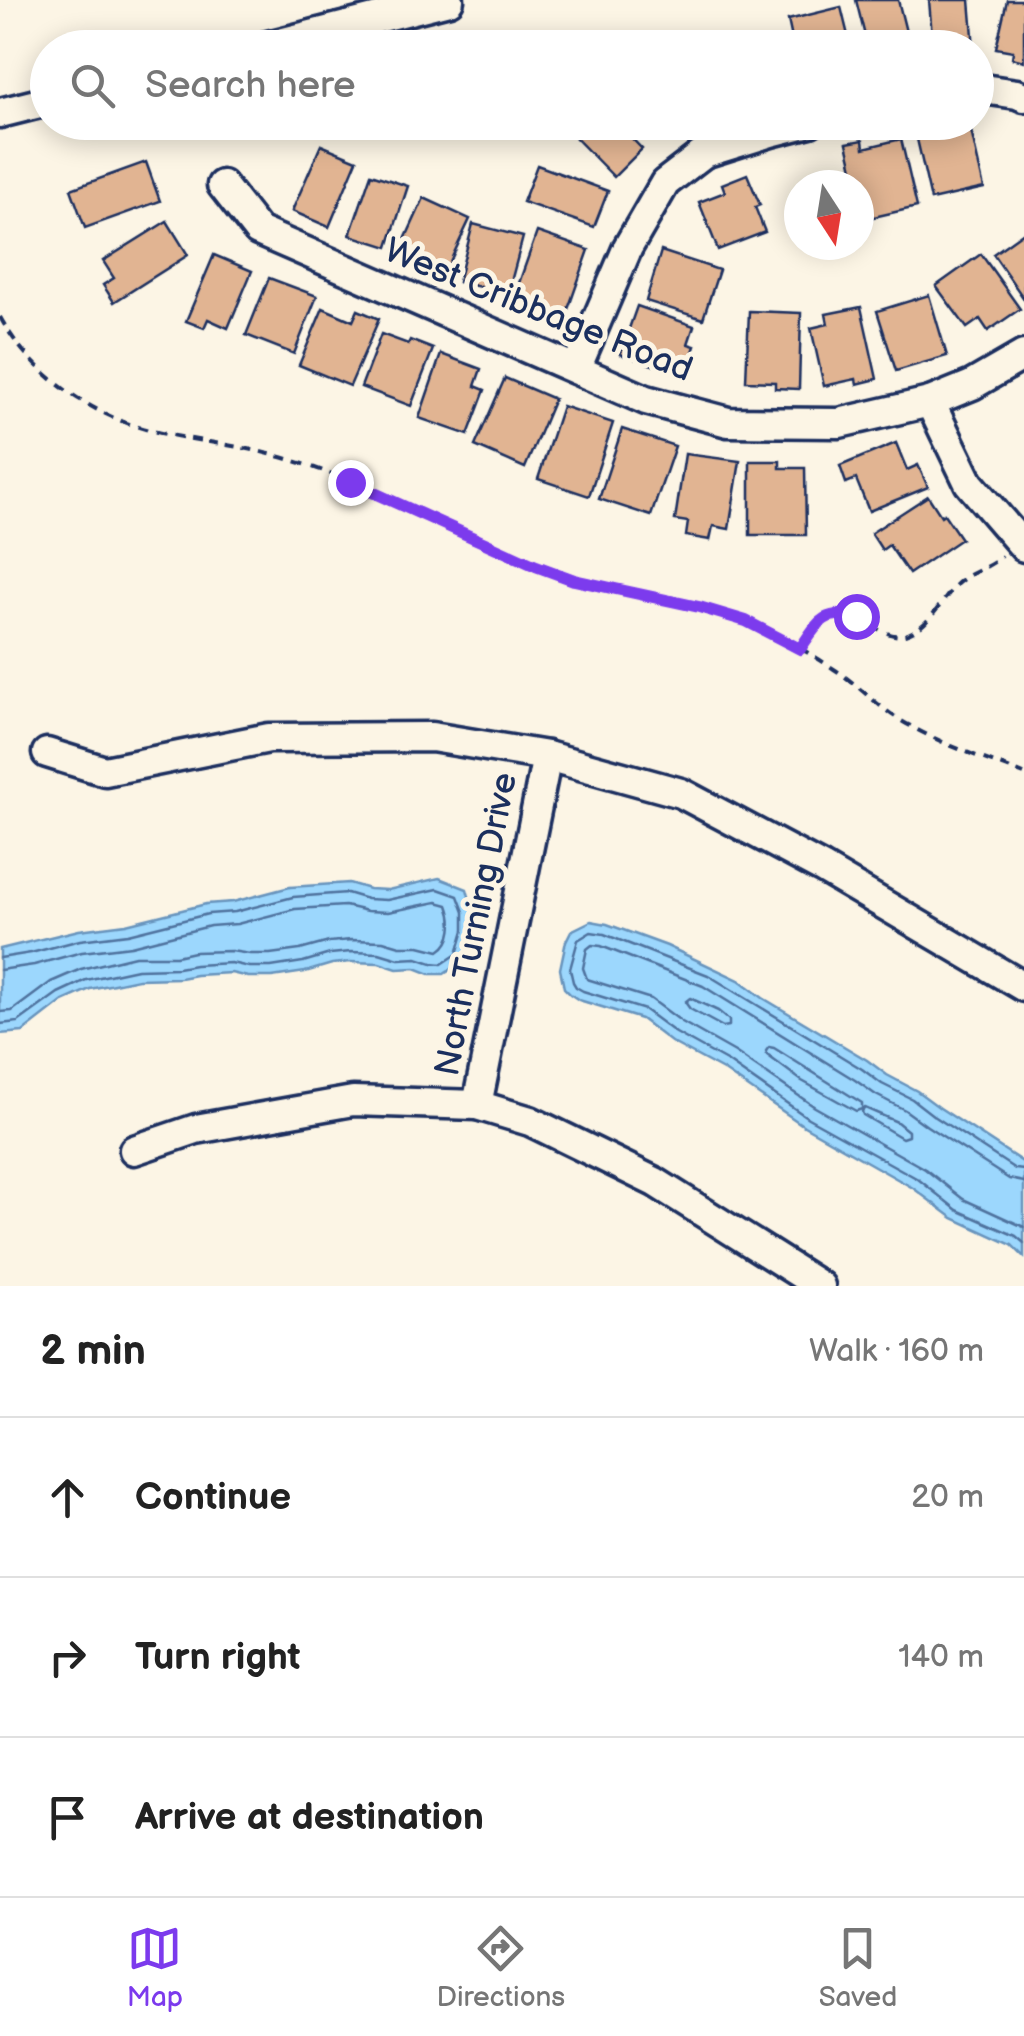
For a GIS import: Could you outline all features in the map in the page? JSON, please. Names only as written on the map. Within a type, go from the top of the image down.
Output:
[{"type":"street","points":[[331,30],[449,0]]},
{"type":"street","points":[[994,91],[1024,97]]},
{"type":"street","points":[[0,113],[30,106]]},
{"type":"street","points":[[576,369],[628,247],[664,183],[704,153],[745,140]]},
{"type":"street","name":"West Cribbage Road","points":[[222,186],[258,231],[646,400],[728,422],[839,423],[930,402],[972,385],[1024,355]]},
{"type":"street","points":[[930,402],[969,483],[1022,544]]},
{"type":"street","points":[[47,753],[105,771],[268,738],[432,737],[547,756],[680,793],[822,868],[1024,987]]},
{"type":"street","name":"North Turning Drive","points":[[477,1105],[547,756]]},
{"type":"street","points":[[134,1150],[196,1129],[353,1101],[477,1105],[530,1121],[655,1182],[820,1286]]},
{"type":"path","points":[[0,317],[26,356],[46,375],[81,400],[125,422],[297,462],[574,580],[746,621],[834,669],[897,718],[926,734],[1024,774]]},
{"type":"path","points":[[800,649],[818,622],[828,615],[842,613],[856,616],[893,636],[904,635],[941,605],[956,585],[1022,544]]},
{"type":"water","points":[[439,878],[467,889],[473,917],[466,960],[444,974],[351,962],[272,977],[231,973],[138,979],[90,989],[63,1001],[23,1032],[0,1034],[0,949],[290,887],[349,883],[388,890]]},
{"type":"water","points":[[591,921],[667,946],[739,980],[1024,1163],[1024,1257],[1012,1245],[953,1218],[913,1188],[804,1126],[641,1019],[570,994],[564,988],[560,969],[566,941],[571,931]]},
{"type":"building","points":[[856,0],[898,0],[906,30],[864,30]]},
{"type":"building","points":[[929,0],[970,0],[972,30],[932,30]]},
{"type":"building","points":[[1007,0],[1024,0],[1024,61],[1012,58],[1013,51],[996,48]]},
{"type":"building","points":[[841,7],[847,30],[790,30],[788,20]]},
{"type":"building","points":[[578,140],[633,140],[642,149],[614,177]]},
{"type":"building","points":[[863,140],[864,148],[901,140],[917,207],[874,217],[874,170],[853,170],[847,143]]},
{"type":"building","points":[[917,140],[973,140],[984,188],[931,200]]},
{"type":"building","points":[[321,145],[357,160],[329,227],[292,211]]},
{"type":"building","points":[[146,162],[160,201],[85,228],[71,189]]},
{"type":"building","points":[[537,165],[608,191],[594,227],[523,202]]},
{"type":"building","points":[[371,174],[408,186],[388,247],[350,235]]},
{"type":"building","points":[[747,174],[760,205],[755,207],[765,232],[718,250],[699,202],[725,192],[722,184]]},
{"type":"building","points":[[424,198],[470,219],[446,270],[423,259],[421,266],[398,255]]},
{"type":"building","points":[[167,221],[188,255],[114,302],[103,285],[114,278],[103,261]]},
{"type":"building","points":[[473,224],[523,237],[508,293],[458,282]]},
{"type":"building","points":[[537,232],[589,250],[565,318],[513,300]]},
{"type":"building","points":[[1024,232],[1024,299],[993,254]]},
{"type":"building","points":[[661,251],[719,270],[703,319],[646,301]]},
{"type":"building","points":[[981,254],[1020,309],[988,331],[980,319],[967,328],[936,286]]},
{"type":"building","points":[[214,255],[252,271],[228,328],[208,319],[204,328],[186,321]]},
{"type":"building","points":[[269,278],[317,296],[294,354],[246,335]]},
{"type":"building","points":[[929,295],[947,356],[896,371],[877,311]]},
{"type":"building","points":[[637,306],[694,326],[688,344],[695,346],[685,376],[620,354]]},
{"type":"building","points":[[861,307],[877,379],[824,386],[811,328],[828,324],[826,314]]},
{"type":"building","points":[[323,308],[353,321],[358,310],[379,319],[350,386],[299,365]]},
{"type":"building","points":[[749,311],[801,313],[799,389],[775,388],[775,382],[746,381]]},
{"type":"building","points":[[381,334],[433,349],[411,406],[361,387]]},
{"type":"building","points":[[441,354],[481,369],[475,386],[485,390],[468,435],[419,418]]},
{"type":"building","points":[[505,378],[554,399],[525,468],[475,446]]},
{"type":"building","points":[[562,406],[613,423],[589,496],[538,479]]},
{"type":"building","points":[[622,429],[675,446],[651,516],[599,499]]},
{"type":"building","points":[[896,443],[907,470],[918,465],[928,487],[869,511],[856,479],[846,483],[840,466]]},
{"type":"building","points":[[685,454],[740,461],[729,529],[713,526],[710,540],[686,536],[688,522],[675,520]]},
{"type":"building","points":[[750,461],[780,461],[780,468],[805,468],[806,535],[750,535]]},
{"type":"building","points":[[928,496],[961,539],[909,574],[889,545],[882,550],[871,533]]},
{"type":"route","points":[[350,482],[536,566],[574,580],[746,621],[800,649],[818,622],[828,615],[856,616]]}]
